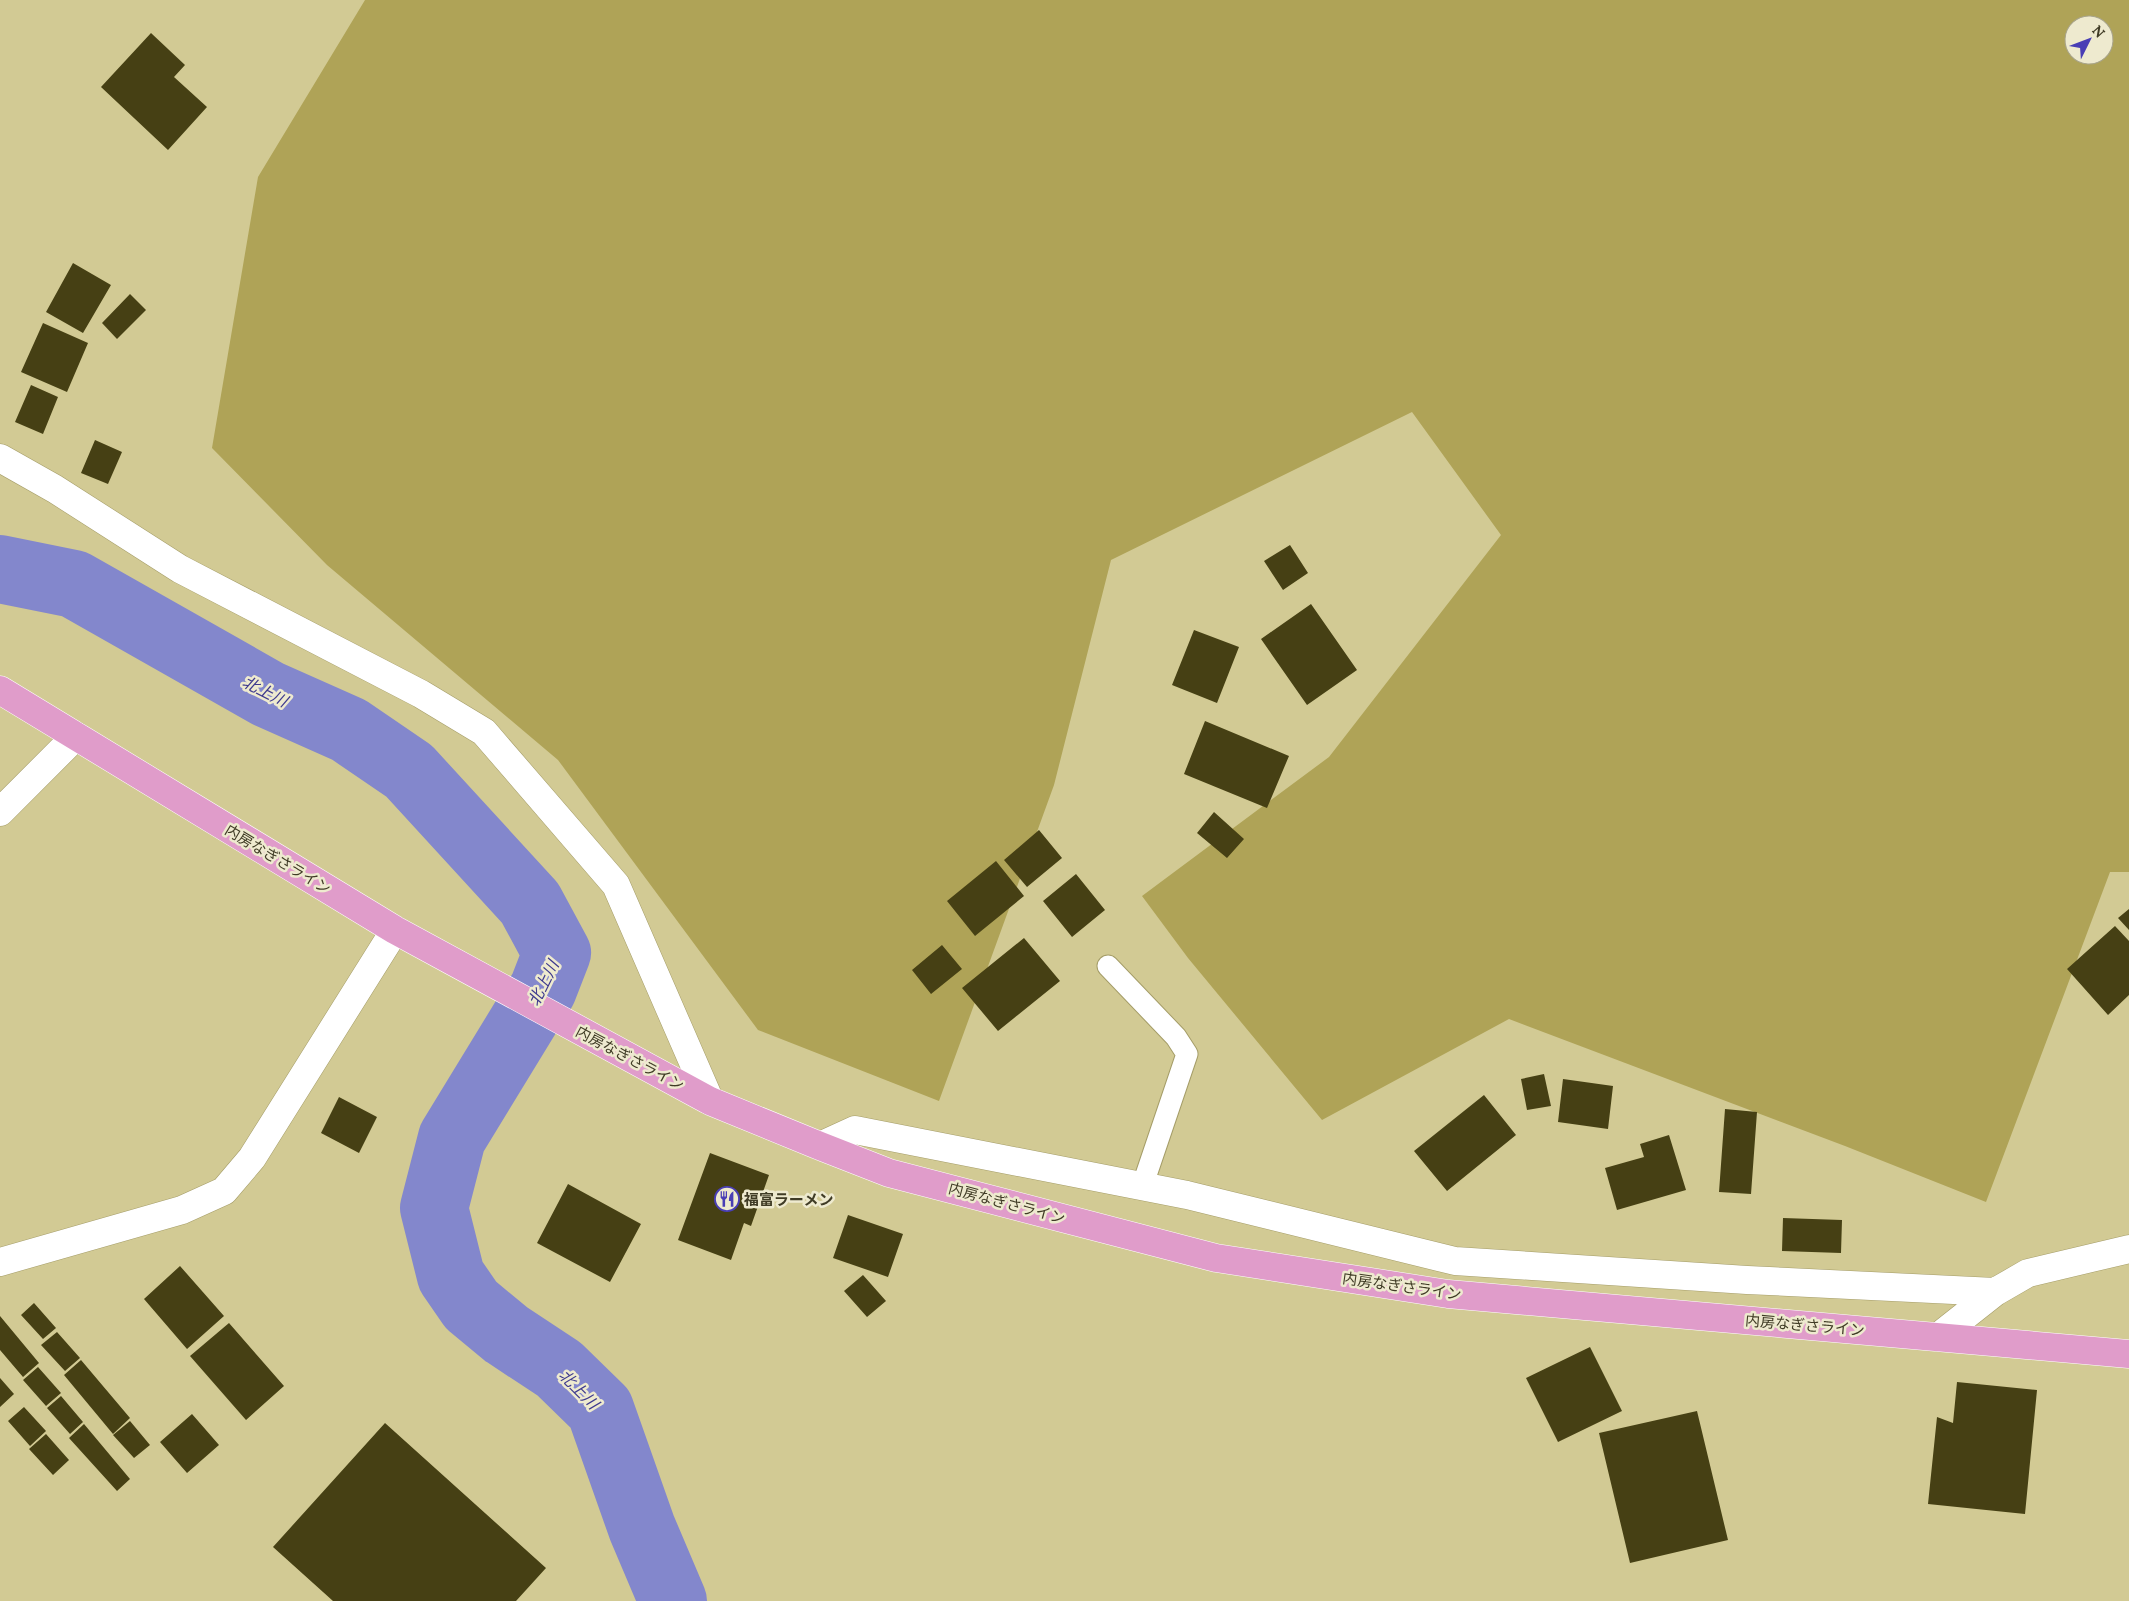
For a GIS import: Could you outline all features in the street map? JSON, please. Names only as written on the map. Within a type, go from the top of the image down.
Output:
[{"type":"highway","name":"内房なぎさライン","points":[[0,690],[396,930],[710,1101],[889,1173],[1216,1258],[1448,1294],[2129,1354]]},
{"type":"street","points":[[0,458],[55,489],[180,569],[420,694],[484,732],[616,885],[710,1101]]},
{"type":"street","points":[[0,812],[76,736]]},
{"type":"street","points":[[0,1262],[182,1210],[224,1192],[252,1158],[396,930]]},
{"type":"street","points":[[820,1146],[855,1130],[1187,1196],[1455,1261],[1757,1281],[1995,1292]]},
{"type":"street","points":[[1938,1337],[1995,1292],[2028,1273],[2129,1249]]},
{"type":"lane","points":[[1108,966],[1176,1036],[1187,1054],[1142,1187]]},
{"type":"shaded area","points":[[365,0],[2129,0],[2129,872],[2110,872],[1986,1202],[1845,1146],[1509,1019],[1322,1120],[1188,958],[1142,896],[1329,757],[1501,535],[1412,412],[1111,560],[1054,785],[939,1101],[758,1030],[558,760],[327,565],[212,448],[258,177]]},
{"type":"building","points":[[151,33],[185,65],[174,77],[207,107],[168,150],[101,87]]},
{"type":"building","points":[[73,263],[111,285],[83,333],[46,312]]},
{"type":"building","points":[[130,294],[146,310],[117,339],[102,323]]},
{"type":"building","points":[[43,323],[88,343],[67,392],[21,372]]},
{"type":"building","points":[[31,385],[58,397],[43,434],[15,422]]},
{"type":"building","points":[[95,440],[122,452],[108,484],[81,473]]},
{"type":"building","points":[[1290,545],[1308,573],[1283,590],[1264,561]]},
{"type":"building","points":[[1311,604],[1357,670],[1307,705],[1261,639]]},
{"type":"building","points":[[1194,630],[1239,647],[1217,703],[1172,685]]},
{"type":"building","points":[[1205,721],[1289,756],[1267,808],[1184,774]]},
{"type":"building","points":[[1214,812],[1244,839],[1227,858],[1197,833]]},
{"type":"building","points":[[1039,830],[1062,858],[1027,887],[1004,860]]},
{"type":"building","points":[[996,861],[1024,896],[975,936],[947,901]]},
{"type":"building","points":[[1076,874],[1105,910],[1072,937],[1043,901]]},
{"type":"building","points":[[2129,909],[2129,930],[2118,918]]},
{"type":"building","points":[[2115,926],[2129,941],[2129,995],[2108,1015],[2067,969]]},
{"type":"building","points":[[1024,938],[1060,981],[998,1031],[962,988]]},
{"type":"building","points":[[942,945],[962,969],[931,994],[912,970]]},
{"type":"building","points":[[1544,1074],[1551,1106],[1527,1110],[1521,1079]]},
{"type":"building","points":[[1563,1079],[1613,1086],[1608,1129],[1558,1122]]},
{"type":"building","points":[[1484,1095],[1516,1135],[1447,1191],[1414,1151]]},
{"type":"building","points":[[339,1097],[377,1117],[359,1153],[321,1133]]},
{"type":"building","points":[[1725,1109],[1757,1112],[1751,1194],[1719,1192]]},
{"type":"building","points":[[1669,1135],[1686,1190],[1617,1210],[1605,1168],[1644,1157],[1640,1144]]},
{"type":"building","name":"福富ラーメン","points":[[710,1153],[769,1175],[751,1226],[744,1223],[731,1260],[678,1240]]},
{"type":"building","points":[[568,1184],[641,1224],[610,1282],[537,1243]]},
{"type":"building","points":[[848,1215],[903,1234],[888,1277],[833,1258]]},
{"type":"building","points":[[1783,1218],[1842,1220],[1841,1253],[1782,1251]]},
{"type":"building","points":[[180,1266],[224,1316],[187,1349],[144,1299]]},
{"type":"building","points":[[863,1275],[886,1301],[867,1317],[844,1291]]},
{"type":"building","points":[[34,1303],[56,1328],[43,1339],[21,1315]]},
{"type":"building","points":[[0,1316],[39,1363],[23,1377],[0,1350]]},
{"type":"building","points":[[229,1323],[284,1386],[246,1420],[190,1356]]},
{"type":"building","points":[[57,1332],[80,1358],[65,1371],[41,1345]]},
{"type":"building","points":[[1590,1347],[1622,1411],[1558,1442],[1526,1378]]},
{"type":"building","points":[[81,1360],[130,1418],[113,1434],[64,1375]]},
{"type":"building","points":[[38,1367],[61,1393],[46,1406],[23,1380]]},
{"type":"building","points":[[0,1378],[14,1394],[0,1407]]},
{"type":"building","points":[[1957,1382],[2037,1390],[2025,1514],[1928,1504],[1937,1417],[1953,1423]]},
{"type":"building","points":[[61,1396],[83,1422],[70,1434],[47,1408]]},
{"type":"building","points":[[24,1407],[46,1431],[30,1446],[8,1421]]},
{"type":"building","points":[[1697,1411],[1728,1540],[1630,1563],[1599,1433]]},
{"type":"building","points":[[192,1414],[219,1445],[187,1473],[160,1442]]},
{"type":"building","points":[[130,1421],[150,1445],[134,1458],[113,1435]]},
{"type":"building","points":[[385,1423],[546,1568],[516,1601],[333,1601],[273,1547]]},
{"type":"building","points":[[84,1424],[130,1479],[117,1491],[69,1438]]},
{"type":"building","points":[[46,1434],[69,1460],[53,1475],[29,1449]]},
{"type":"waterway","name":"北上川","points":[[0,569],[74,584],[268,694],[349,730],[409,771],[530,903],[557,953],[543,989],[452,1138],[434,1208],[451,1276],[471,1305],[506,1334],[559,1369],[600,1409],[642,1528],[673,1601]]},
{"type":"place","name":"福富ラーメン","points":[[727,1199]]}]
